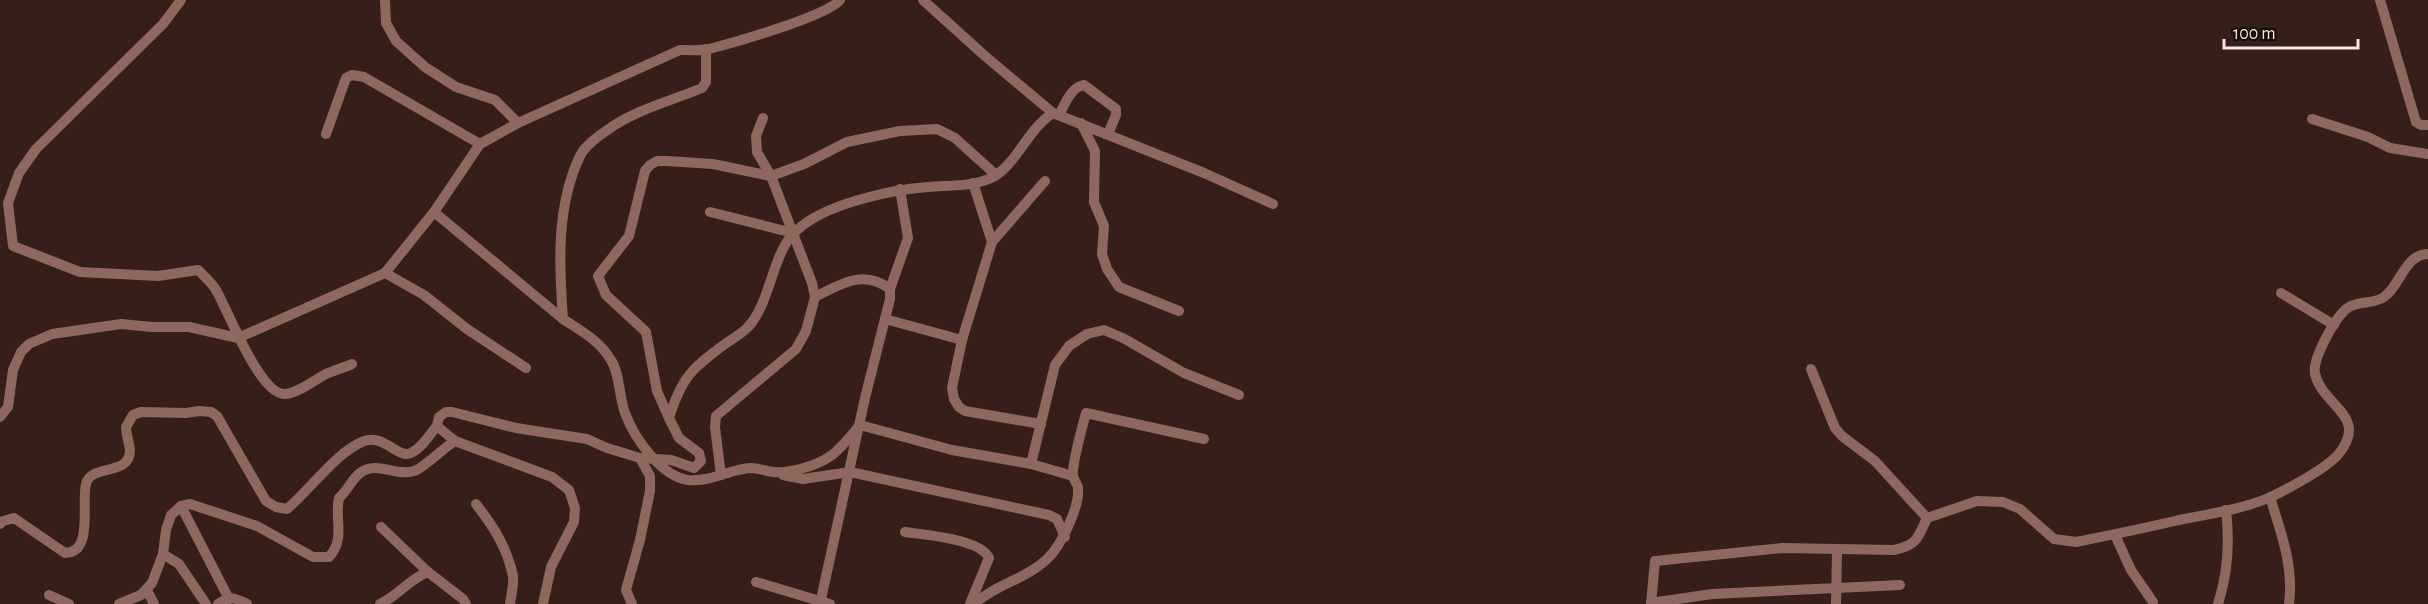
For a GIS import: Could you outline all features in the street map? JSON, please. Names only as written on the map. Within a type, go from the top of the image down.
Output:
[{"type":"street","points":[[181,0],[163,24],[36,149],[19,173],[8,202],[13,246],[80,272],[158,276],[198,270],[216,289],[238,338],[274,392],[285,394],[327,373],[352,364]]},
{"type":"street","points":[[385,0],[386,23],[396,41],[425,67],[456,87],[495,100],[518,123]]},
{"type":"street","points":[[0,417],[8,407],[13,370],[21,352],[29,344],[52,334],[121,324],[189,327],[238,338],[385,273],[434,212],[480,144],[518,123],[680,50],[706,49],[813,16],[835,6],[840,0]]},
{"type":"street","points":[[923,0],[985,56],[1056,114],[1273,204]]},
{"type":"street","points":[[2380,0],[2416,122],[2428,125]]},
{"type":"street","points":[[563,319],[559,261],[562,228],[569,189],[580,154],[606,130],[626,119],[702,88],[706,82],[706,49]]},
{"type":"street","points":[[326,134],[346,78],[352,75],[363,77],[480,144]]},
{"type":"street","points":[[669,418],[678,391],[687,376],[701,362],[747,328],[759,313],[779,260],[794,233],[809,220],[855,201],[900,189],[973,183],[996,175],[1011,161],[1044,118],[1056,114],[1072,91],[1084,85],[1116,109],[1116,115],[1108,134]]},
{"type":"street","points":[[721,475],[715,427],[716,416],[796,349],[806,331],[815,297],[794,233],[771,176],[757,152],[755,143],[763,118]]},
{"type":"street","points":[[2312,119],[2368,137],[2390,148],[2428,154]]},
{"type":"street","points":[[1081,123],[1095,151],[1094,202],[1104,226],[1102,254],[1107,269],[1119,287],[1179,311]]},
{"type":"street","points":[[646,459],[671,460],[694,468],[701,461],[699,453],[679,438],[657,391],[646,332],[606,295],[598,276],[629,236],[645,171],[650,165],[657,161],[713,164],[771,176],[804,164],[847,142],[900,131],[937,129],[955,138],[996,175]]},
{"type":"street","points":[[1041,424],[965,411],[954,399],[952,388],[962,340],[992,242],[1045,181]]},
{"type":"street","points":[[973,183],[992,242]]},
{"type":"street","points":[[756,582],[823,603],[860,425],[890,299],[890,289],[908,238],[900,189]]},
{"type":"street","points":[[434,212],[563,319],[593,339],[612,361],[626,414],[646,459],[650,476],[650,491],[640,540],[626,590],[632,604]]},
{"type":"street","points":[[710,212],[794,233]]},
{"type":"street","points":[[1900,585],[1712,594],[1651,603],[1655,561],[1782,548],[1894,550],[1908,547],[1916,541],[1927,518],[1977,501],[2003,502],[2020,510],[2054,538],[2076,542],[2226,510],[2270,497],[2326,466],[2338,454],[2347,439],[2350,426],[2346,418],[2319,384],[2315,375],[2317,356],[2334,325],[2348,308],[2383,298],[2412,261],[2422,254],[2428,254]]},
{"type":"street","points":[[385,273],[424,295],[467,329],[526,368]]},
{"type":"street","points":[[815,297],[853,280],[880,281],[890,289]]},
{"type":"street","points":[[2281,293],[2334,325]]},
{"type":"street","points":[[885,320],[962,340]]},
{"type":"street","points":[[1031,464],[1055,364],[1069,346],[1087,334],[1104,330],[1144,348],[1184,373],[1239,395]]},
{"type":"street","points":[[1811,369],[1834,428],[1875,461],[1927,518]]},
{"type":"street","points":[[0,524],[14,518],[65,553],[73,553],[79,549],[82,540],[85,486],[88,477],[93,473],[115,469],[128,458],[130,450],[126,427],[133,415],[141,412],[211,412],[217,416],[266,501],[276,507],[287,509],[321,474],[365,441],[378,440],[402,454],[409,454],[419,447],[437,426],[439,417],[446,412],[452,412],[516,428],[587,439],[607,448],[646,459],[688,480],[705,479],[745,468],[761,468],[803,479],[850,472],[1049,515],[1057,519],[1065,537]]},
{"type":"street","points":[[974,604],[983,596],[1025,574],[1047,559],[1065,537],[1077,498],[1078,487],[1073,476],[1086,413],[1204,439]]},
{"type":"street","points":[[860,425],[952,450],[1031,464],[1073,476]]},
{"type":"street","points":[[772,472],[792,471],[820,464],[836,454],[860,425]]},
{"type":"street","points":[[437,426],[455,441],[552,477],[569,490],[575,508],[574,522],[551,567],[543,604]]},
{"type":"street","points":[[119,604],[147,590],[152,583],[164,554],[166,530],[171,515],[181,506],[190,504],[229,516],[256,526],[313,557],[328,557],[336,549],[340,536],[339,498],[353,478],[362,470],[375,467],[404,474],[417,470],[441,449],[455,441]]},
{"type":"street","points":[[2270,497],[2288,558],[2291,587],[2289,604]]},
{"type":"street","points":[[476,504],[497,531],[505,553],[513,577],[510,604]]},
{"type":"street","points":[[181,506],[224,602],[234,597],[247,604]]},
{"type":"street","points":[[2217,604],[2226,579],[2229,535],[2226,510]]},
{"type":"street","points":[[381,527],[466,604]]},
{"type":"street","points":[[905,532],[975,545],[986,551],[988,558],[970,604]]},
{"type":"street","points":[[2115,535],[2131,570],[2152,602]]},
{"type":"street","points":[[1836,604],[1837,550]]},
{"type":"street","points":[[164,554],[179,564],[206,604]]},
{"type":"street","points":[[380,604],[392,599],[417,577],[428,572]]},
{"type":"street","points":[[147,590],[154,604]]},
{"type":"street","points":[[49,595],[69,604]]}]
